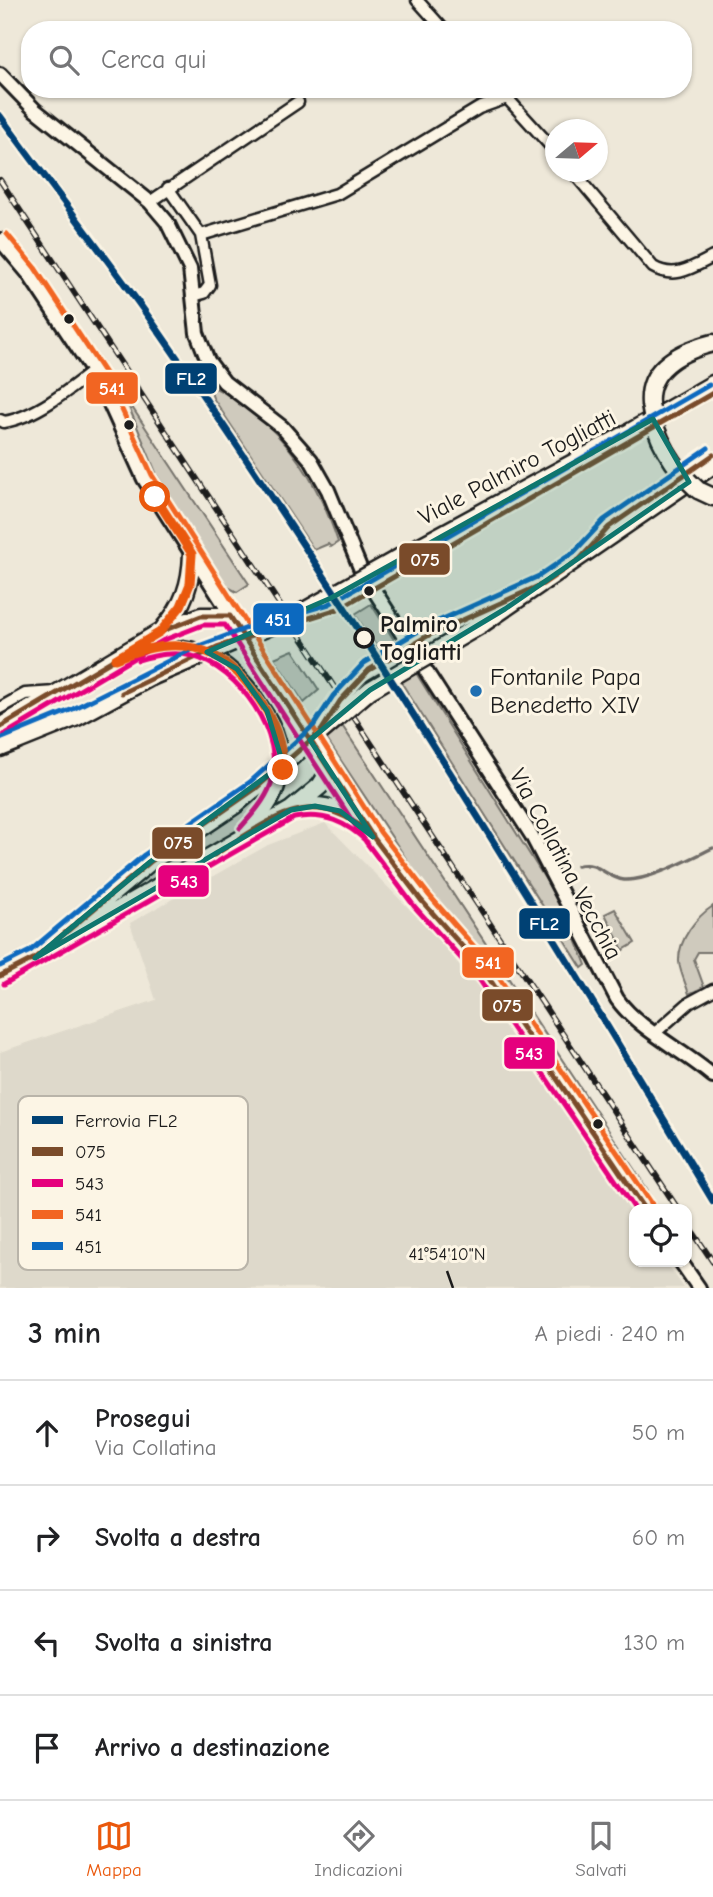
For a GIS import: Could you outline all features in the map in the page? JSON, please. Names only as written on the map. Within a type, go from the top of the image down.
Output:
[{"type":"main road","points":[[706,494],[667,451],[655,426],[650,404],[651,388],[664,366],[682,353],[713,343]]},
{"type":"main road","name":"Viale Palmiro Togliatti","points":[[0,748],[68,722],[151,677],[301,613],[713,384]]},
{"type":"main road","points":[[35,958],[150,862],[235,805],[370,690],[482,625],[713,466]]},
{"type":"main road","points":[[160,632],[186,594],[192,554]]},
{"type":"main road","points":[[0,727],[160,632],[201,616],[230,616]]},
{"type":"main road","points":[[0,976],[291,810],[320,786],[330,771]]},
{"type":"main road","points":[[291,810],[309,806],[340,811],[358,821],[373,837]]},
{"type":"street","points":[[417,0],[436,21]]},
{"type":"street","name":"Via Collatina Vecchia","points":[[0,74],[21,96]]},
{"type":"street","name":"Via Collatina Vecchia","points":[[23,98],[150,202],[167,222],[183,250],[191,274],[197,333],[208,361],[224,382],[282,427],[311,460],[328,490],[361,570],[532,836],[611,991],[629,1014],[713,1076]]},
{"type":"street","points":[[201,236],[337,194],[480,108],[506,98],[545,141]]},
{"type":"street","points":[[150,202],[298,102]]},
{"type":"street","points":[[581,182],[653,267],[664,272],[678,273],[713,257]]},
{"type":"street","points":[[168,188],[201,236],[210,285],[204,293],[193,296]]},
{"type":"street","points":[[0,240],[28,273],[93,370],[115,412],[141,473],[373,837],[421,900],[484,971],[642,1204]]},
{"type":"street","points":[[0,420],[4,422],[21,417],[69,390],[93,370]]},
{"type":"street","points":[[115,659],[156,646],[192,648],[233,667],[256,694],[275,726],[283,770],[271,805],[242,839]]},
{"type":"street","points":[[0,708],[25,694],[60,692]]},
{"type":"street","points":[[656,1032],[689,1003],[713,990]]},
{"type":"street","points":[[684,1267],[699,1288]]},
{"type":"highlighted area","points":[[653,419],[689,482],[505,609],[370,690],[310,740],[373,837],[340,811],[315,806],[291,810],[35,958],[150,862],[283,764],[267,711],[237,669],[207,652],[331,598]]},
{"type":"shaded area","points":[[209,386],[227,394],[260,419],[289,449],[302,465],[322,501],[338,542],[331,547],[328,544],[314,550],[213,398]]},
{"type":"shaded area","points":[[124,395],[249,584],[237,592],[226,586],[157,475]]},
{"type":"shaded area","points":[[371,604],[396,643],[381,653],[355,614]]},
{"type":"shaded area","points":[[293,650],[319,690],[304,703],[274,658]]},
{"type":"shaded area","points":[[416,673],[564,909],[586,965],[582,968],[401,682]]},
{"type":"shaded area","points":[[341,724],[647,1191],[493,965],[417,875],[326,738]]},
{"type":"shaded area","points":[[277,781],[263,809],[243,828],[112,905],[156,866]]},
{"type":"shaded area","points":[[325,823],[428,928],[491,1002],[629,1207],[629,1267],[669,1267],[684,1288],[0,1288],[0,1052],[156,1000],[130,923],[268,845]]},
{"type":"shaded area","points":[[713,906],[713,952],[698,952],[694,959],[704,987],[689,994],[679,954],[695,923]]},
{"type":"shaded area","points":[[615,909],[635,943],[623,950],[605,914]]},
{"type":"waterway","points":[[577,866],[591,865],[618,879],[634,880],[713,848]]},
{"type":"railway","points":[[0,180],[675,1204]]},
{"type":"railway","points":[[692,1230],[713,1262]]},
{"type":"rail line","name":"FL2","points":[[0,116],[155,326],[301,541],[442,759],[713,1201]]},
{"type":"transit line","name":"541","points":[[7,234],[35,268],[106,375],[152,475],[380,832],[428,894],[491,966],[652,1204]]},
{"type":"transit line","name":"451","points":[[0,739],[73,709],[196,647],[247,628],[329,604],[709,385]]},
{"type":"transit line","name":"075","points":[[122,693],[217,647],[338,609],[713,393]]},
{"type":"transit line","name":"451","points":[[0,966],[30,951],[144,855],[250,782],[314,725],[333,696],[364,663],[425,627],[539,576],[574,552],[604,520],[708,448]]},
{"type":"transit line","name":"075","points":[[0,976],[35,958],[150,862],[255,789],[321,731],[340,701],[369,670],[429,635],[543,584],[580,559],[609,527],[713,455]]},
{"type":"transit line","name":"075","points":[[0,727],[160,632],[201,616],[230,616],[373,837],[421,900],[484,971],[642,1204]]},
{"type":"transit line","name":"543","points":[[4,735],[164,640],[203,625],[225,625],[366,842],[414,906],[477,976],[632,1204]]},
{"type":"transit line","name":"543","points":[[138,660],[178,654],[210,663],[242,689],[255,706],[272,745],[274,765],[271,784],[265,796],[240,828]]},
{"type":"transit line","name":"075","points":[[214,855],[274,819],[311,809],[330,811],[351,820],[373,836]]},
{"type":"transit line","name":"543","points":[[4,984],[294,818],[315,816],[334,820],[367,842]]},
{"type":"place","name":"Palmiro Togliatti","points":[[364,638]]},
{"type":"place","name":"Fontanile Papa Benedetto XIV","points":[[476,691]]},
{"type":"route","points":[[155,497],[192,554],[190,584],[181,606],[160,632],[115,659],[156,646],[174,645],[206,652],[227,663],[239,672],[272,719],[280,744],[283,770]]}]
